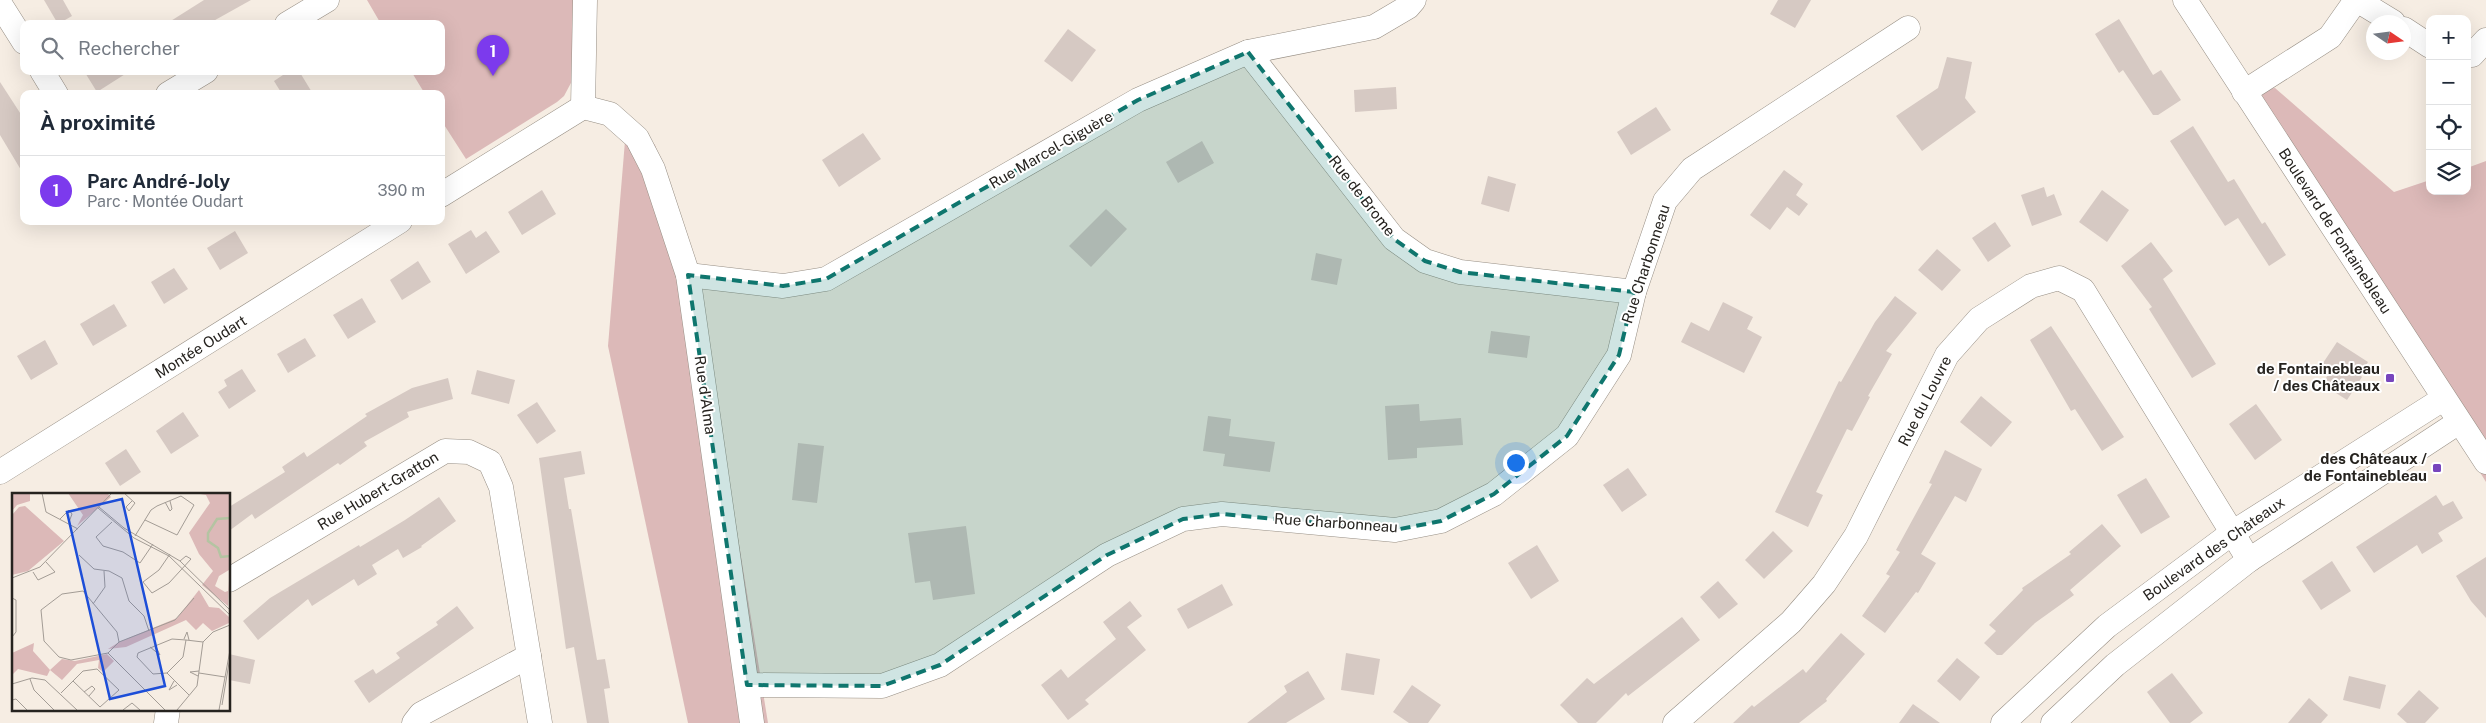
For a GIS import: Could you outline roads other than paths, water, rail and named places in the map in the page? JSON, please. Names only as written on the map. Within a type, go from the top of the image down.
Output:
[{"type":"street","points":[[294,20],[327,0]]},
{"type":"street","points":[[445,192],[583,106],[585,0]]},
{"type":"street","name":"Rue Marcel-Giguère","points":[[688,275],[783,286],[826,279],[1138,100],[1248,52],[1374,28],[1408,7],[1414,0]]},
{"type":"street","name":"Boulevard de Fontainebleau","points":[[2185,0],[2443,399],[2486,462]]},
{"type":"street","points":[[2244,92],[2330,37],[2356,0],[2381,15]]},
{"type":"street","points":[[0,4],[20,36]]},
{"type":"street","name":"Rue Charbonneau","points":[[747,685],[882,686],[940,665],[1107,555],[1183,519],[1222,514],[1395,530],[1441,521],[1494,494],[1567,436],[1619,356],[1634,292],[1665,201],[1692,168],[1908,28]]},
{"type":"street","points":[[2411,34],[2426,43]]},
{"type":"street","points":[[2471,54],[2486,40]]},
{"type":"street","name":"Rue de Brome","points":[[1248,52],[1394,239],[1424,262],[1460,272],[1634,292]]},
{"type":"street","points":[[44,75],[54,90]]},
{"type":"street","points":[[175,90],[199,75]]},
{"type":"street","name":"Rue d'Alma","points":[[583,106],[610,114],[637,138],[653,169],[688,275],[752,723]]},
{"type":"street","name":"Montée Oudart","points":[[0,472],[394,225]]},
{"type":"street","name":"Rue du Louvre","points":[[1675,723],[1791,622],[1824,584],[1856,536],[1947,355],[1979,320],[2031,286],[2059,278],[2083,290],[2249,560]]},
{"type":"street","name":"Boulevard des Châteaux","points":[[2003,723],[2106,626],[2232,533],[2443,399]]},
{"type":"street","name":"Boulevard des Châteaux","points":[[2053,723],[2115,665],[2249,560],[2459,422]]},
{"type":"street","name":"Rue Hubert-Gratton","points":[[230,579],[445,451],[469,452],[490,462],[501,487],[540,723]]},
{"type":"street","points":[[414,723],[421,714],[529,656]]},
{"type":"street","points":[[166,723],[168,710]]},
{"type":"place","name":"Parc André-Joly","points":[[493,76]]},
{"type":"place","name":"de Fontainebleau / des Châteaux","points":[[2390,378]]},
{"type":"place","name":"des Châteaux / de Fontainebleau","points":[[2437,468]]}]
